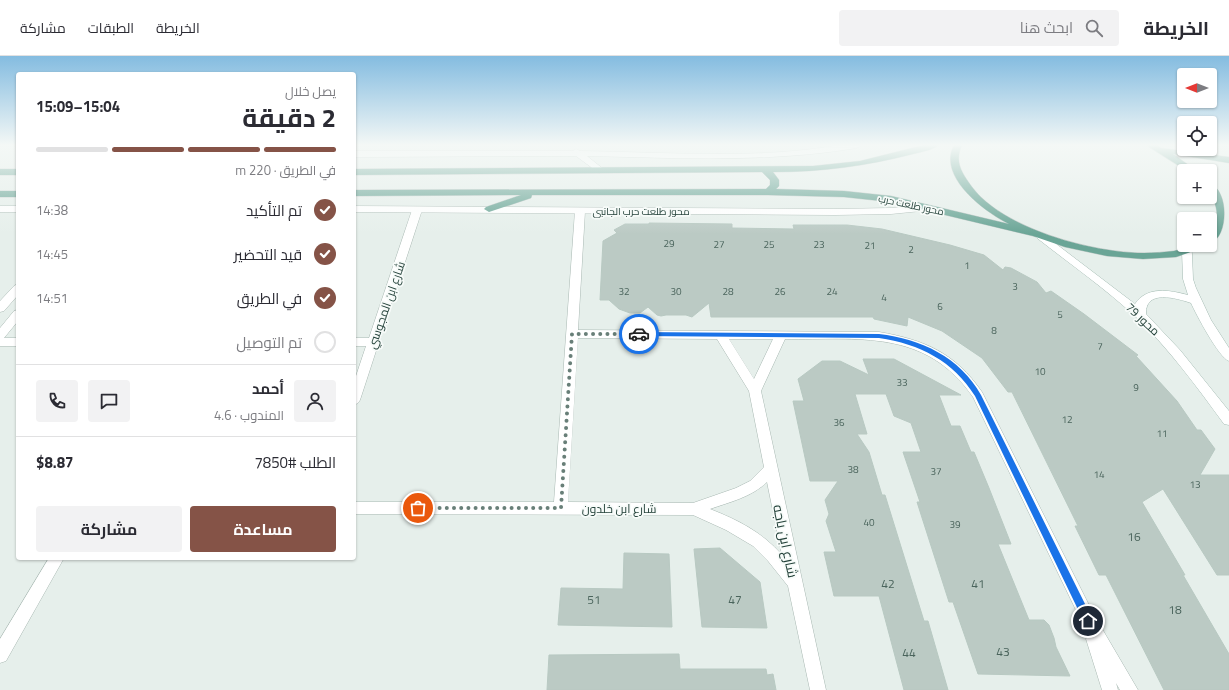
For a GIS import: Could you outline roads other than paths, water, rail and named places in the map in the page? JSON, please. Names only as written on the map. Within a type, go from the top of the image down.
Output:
[{"type":"main road","points":[[768,192],[773,188],[775,183],[774,178],[770,175]]},
{"type":"main road","points":[[958,175],[962,182],[978,200],[1002,217],[1037,234],[1071,246],[1103,253],[1141,256],[1182,252]]},
{"type":"main road","points":[[489,209],[540,192]]},
{"type":"main road","name":"محور طلعت حرب","points":[[356,193],[768,192],[844,194],[891,199],[1037,234]]},
{"type":"main road","points":[[0,194],[16,194]]},
{"type":"main road","points":[[1217,198],[1226,216],[1217,233]]},
{"type":"street","name":"محور طلعت حرب الجانبى","points":[[356,209],[841,212],[890,211],[928,208]]},
{"type":"street","points":[[0,209],[16,209]]},
{"type":"street","name":"شارع ابن المجوسي","points":[[356,394],[417,210]]},
{"type":"street","points":[[561,508],[580,211]]},
{"type":"street","name":"محور 79","points":[[1037,234],[1140,315],[1194,374],[1229,420]]},
{"type":"street","points":[[1188,252],[1188,279],[1212,331],[1229,357]]},
{"type":"street","points":[[0,308],[16,290]]},
{"type":"street","points":[[1140,315],[1140,305],[1147,297],[1160,294],[1178,296],[1197,301]]},
{"type":"street","points":[[0,335],[16,316]]},
{"type":"street","points":[[572,334],[879,336],[896,338],[930,350],[945,359],[959,369],[970,382],[978,395],[1088,621],[1130,690]]},
{"type":"street","name":"شارع ابن باجه","points":[[720,335],[755,391],[818,690]]},
{"type":"street","points":[[755,391],[781,335]]},
{"type":"street","points":[[0,342],[16,342]]},
{"type":"street","points":[[356,342],[373,342]]},
{"type":"street","name":"شارع ابن خلدون","points":[[356,508],[693,509],[740,493],[755,485],[771,468]]},
{"type":"street","name":"شارع ابن خلدون","points":[[693,509],[723,521],[744,533],[765,548],[795,582]]},
{"type":"street","points":[[0,655],[56,560]]},
{"type":"street","points":[[1088,621],[1110,690]]}]
